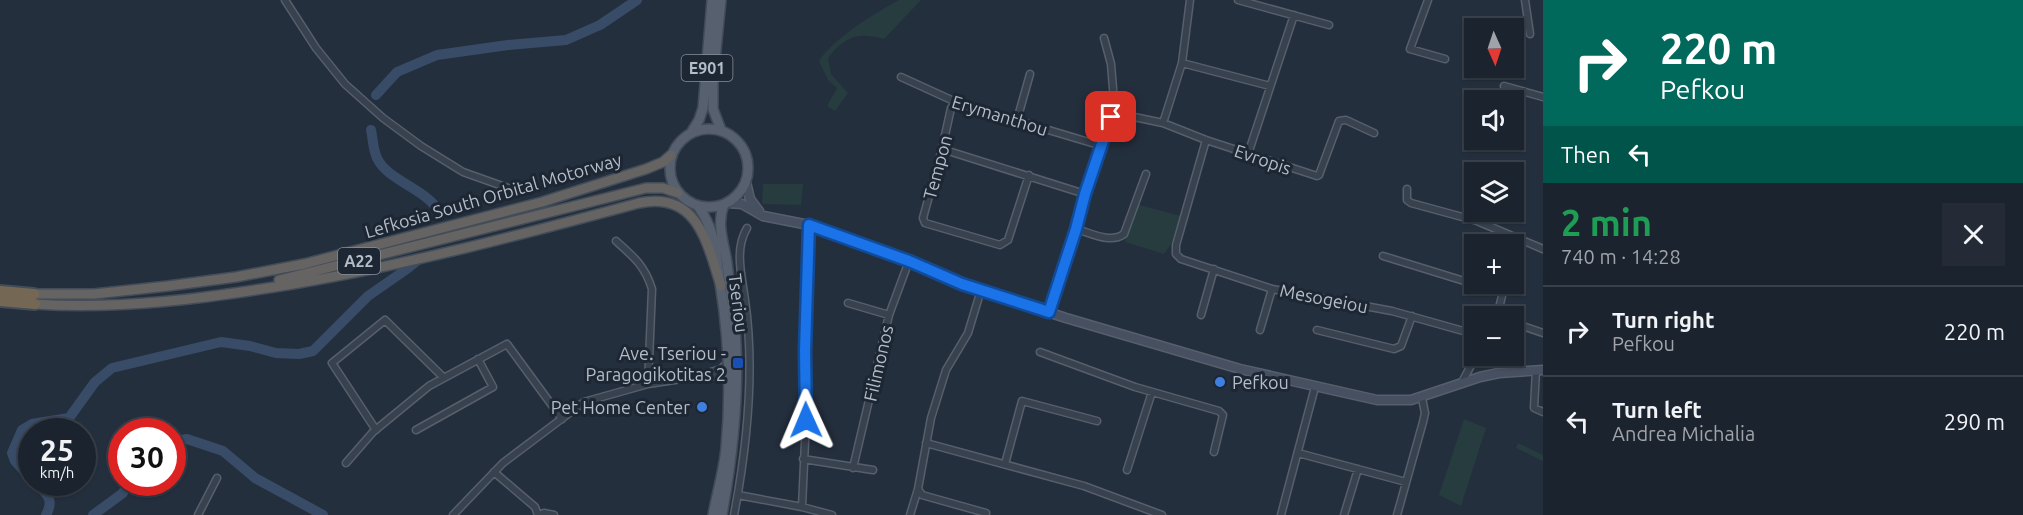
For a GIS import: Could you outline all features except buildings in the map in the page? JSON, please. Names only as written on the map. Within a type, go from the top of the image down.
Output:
[{"type":"highway","name":"Lefkosia South Orbital Motorway","points":[[0,301],[168,286],[236,277],[293,266],[542,202],[646,169],[663,162],[671,155]]},
{"type":"highway","name":"Lefkosia South Orbital Motorway","points":[[0,291],[35,299],[121,301],[229,289],[301,275],[646,188],[663,188],[678,193]]},
{"type":"highway","points":[[35,299],[118,306],[244,292],[347,275],[473,247],[639,203],[656,201],[679,207],[697,222],[706,237],[721,286]]},
{"type":"main road","name":"E901","points":[[691,133],[703,108],[712,0]]},
{"type":"main road","name":"E901","points":[[721,0],[713,80],[713,109],[721,130]]},
{"type":"main road","points":[[709,128],[721,130],[741,144],[746,155],[748,169],[746,182],[739,194],[726,203],[715,207],[698,206],[688,202],[678,193],[671,181],[669,167],[671,155],[677,144],[691,133],[709,128]]},
{"type":"main road","points":[[746,182],[752,203],[770,218]]},
{"type":"main road","points":[[726,203],[742,204],[770,218],[809,225],[981,290],[1185,354],[1315,387],[1377,400],[1400,401],[1422,398],[1499,373],[1540,370]]},
{"type":"main road","name":"Tseriou","points":[[722,515],[733,446],[737,384],[731,291],[719,220],[726,203]]},
{"type":"main road","name":"Tseriou","points":[[698,206],[711,228],[721,286],[728,362],[726,449],[713,515]]},
{"type":"street","points":[[285,0],[316,48],[345,84],[382,118],[463,172],[508,189]]},
{"type":"street","points":[[1163,123],[1182,63],[1190,0]]},
{"type":"street","points":[[1241,0],[1329,25]]},
{"type":"street","points":[[1428,0],[1410,49],[1445,59]]},
{"type":"street","points":[[1525,0],[1530,34]]},
{"type":"street","points":[[1248,154],[1294,15]]},
{"type":"street","points":[[1049,312],[1085,194],[1111,117],[1115,113],[1112,64],[1104,38]]},
{"type":"street","points":[[1182,63],[1270,86]]},
{"type":"street","points":[[1017,120],[1030,74]]},
{"type":"street","name":"Erymanthou","points":[[901,77],[958,104],[1102,146]]},
{"type":"street","points":[[1504,86],[1543,97]]},
{"type":"street","name":"Tempon","points":[[958,104],[951,108],[923,218],[926,223],[1000,245],[1008,240],[1029,175]]},
{"type":"street","name":"Evropis","points":[[1115,113],[1163,123],[1206,140],[1317,176],[1339,121],[1346,120],[1374,133]]},
{"type":"street","name":"Mesogeiou","points":[[1206,140],[1176,245],[1176,254],[1181,259],[1272,289],[1336,299],[1412,316],[1464,331]]},
{"type":"street","points":[[942,149],[1085,194]]},
{"type":"street","points":[[1076,229],[1118,239],[1124,234],[1146,174]]},
{"type":"street","points":[[1407,189],[1407,200],[1411,203],[1476,221],[1511,234]]},
{"type":"street","points":[[802,507],[806,420],[805,351],[809,225]]},
{"type":"street","points":[[734,515],[746,425],[749,351],[747,309],[739,253],[742,236],[747,228]]},
{"type":"street","points":[[1524,240],[1543,249]]},
{"type":"street","points":[[616,241],[639,261],[648,275],[652,290],[648,384]]},
{"type":"street","points":[[1383,256],[1464,281]]},
{"type":"street","name":"Filimonos","points":[[854,468],[889,315],[909,261]]},
{"type":"street","points":[[1201,315],[1214,269]]},
{"type":"street","points":[[1260,330],[1272,289]]},
{"type":"street","points":[[910,515],[918,489],[931,418],[946,369],[968,333],[981,290]]},
{"type":"street","points":[[848,303],[889,315]]},
{"type":"street","points":[[1317,330],[1394,349],[1401,346],[1412,316]]},
{"type":"street","points":[[375,430],[332,363],[385,320],[444,378]]},
{"type":"street","points":[[1524,326],[1543,333]]},
{"type":"street","points":[[346,463],[375,430],[429,386],[507,344],[562,418]]},
{"type":"street","points":[[1040,352],[1152,392],[1218,411],[1223,415],[1214,452]]},
{"type":"street","points":[[416,430],[493,387],[478,359]]},
{"type":"street","points":[[701,376],[721,369],[728,362]]},
{"type":"street","points":[[1461,384],[1471,366]]},
{"type":"street","points":[[1540,370],[1534,408],[1543,412]]},
{"type":"street","points":[[453,515],[503,463],[584,402],[648,384],[701,376],[728,377]]},
{"type":"street","points":[[1281,515],[1315,387]]},
{"type":"street","points":[[1127,470],[1152,392]]},
{"type":"street","points":[[1397,515],[1423,422],[1425,412],[1422,398]]},
{"type":"street","points":[[1005,464],[1022,401],[1097,421]]},
{"type":"street","points":[[926,443],[1084,486],[1158,514]]},
{"type":"street","points":[[1298,453],[1406,482]]},
{"type":"street","points":[[803,459],[873,470]]},
{"type":"street","points":[[1344,515],[1358,469]]},
{"type":"street","points":[[494,472],[535,507],[539,515],[544,513],[554,515]]},
{"type":"street","points":[[198,515],[217,478]]},
{"type":"street","points":[[918,489],[922,495],[986,513]]},
{"type":"street","points":[[738,495],[832,515]]},
{"type":"green space","points":[[899,0],[921,0],[884,39],[859,36],[847,40],[828,58],[831,74],[848,93],[835,111],[827,106],[837,88],[828,80],[819,61],[845,35]]},
{"type":"green space","points":[[763,184],[803,184],[801,205],[762,204]]},
{"type":"green space","points":[[1139,205],[1181,216],[1171,244],[1164,254],[1125,242],[1127,231]]},
{"type":"green space","points":[[1464,419],[1486,428],[1461,506],[1439,495]]},
{"type":"green space","points":[[1518,443],[1543,455],[1543,461],[1516,448]]},
{"type":"waterway","points":[[376,95],[397,72],[437,55],[566,40],[600,25],[637,0]]},
{"type":"waterway","points":[[371,130],[376,155],[382,166],[432,202],[438,210]]},
{"type":"waterway","points":[[69,418],[95,382],[112,368],[221,342],[276,353],[299,354],[313,351],[368,296],[418,260]]},
{"type":"waterway","points":[[18,439],[12,453],[18,464]]},
{"type":"waterway","points":[[186,439],[223,451],[255,478],[323,515]]},
{"type":"waterway","points":[[46,515],[50,505],[48,496]]},
{"type":"waterway","points":[[93,515],[119,496]]},
{"type":"place","name":"Ave. Tseriou - Paragogikotitas 2","points":[[738,363]]},
{"type":"place","name":"Pefkou","points":[[1220,382]]},
{"type":"place","name":"Pet Home Center","points":[[702,407]]},
{"type":"route","points":[[806,420],[805,351],[809,225],[909,261],[962,284],[1049,312],[1111,117]]}]
